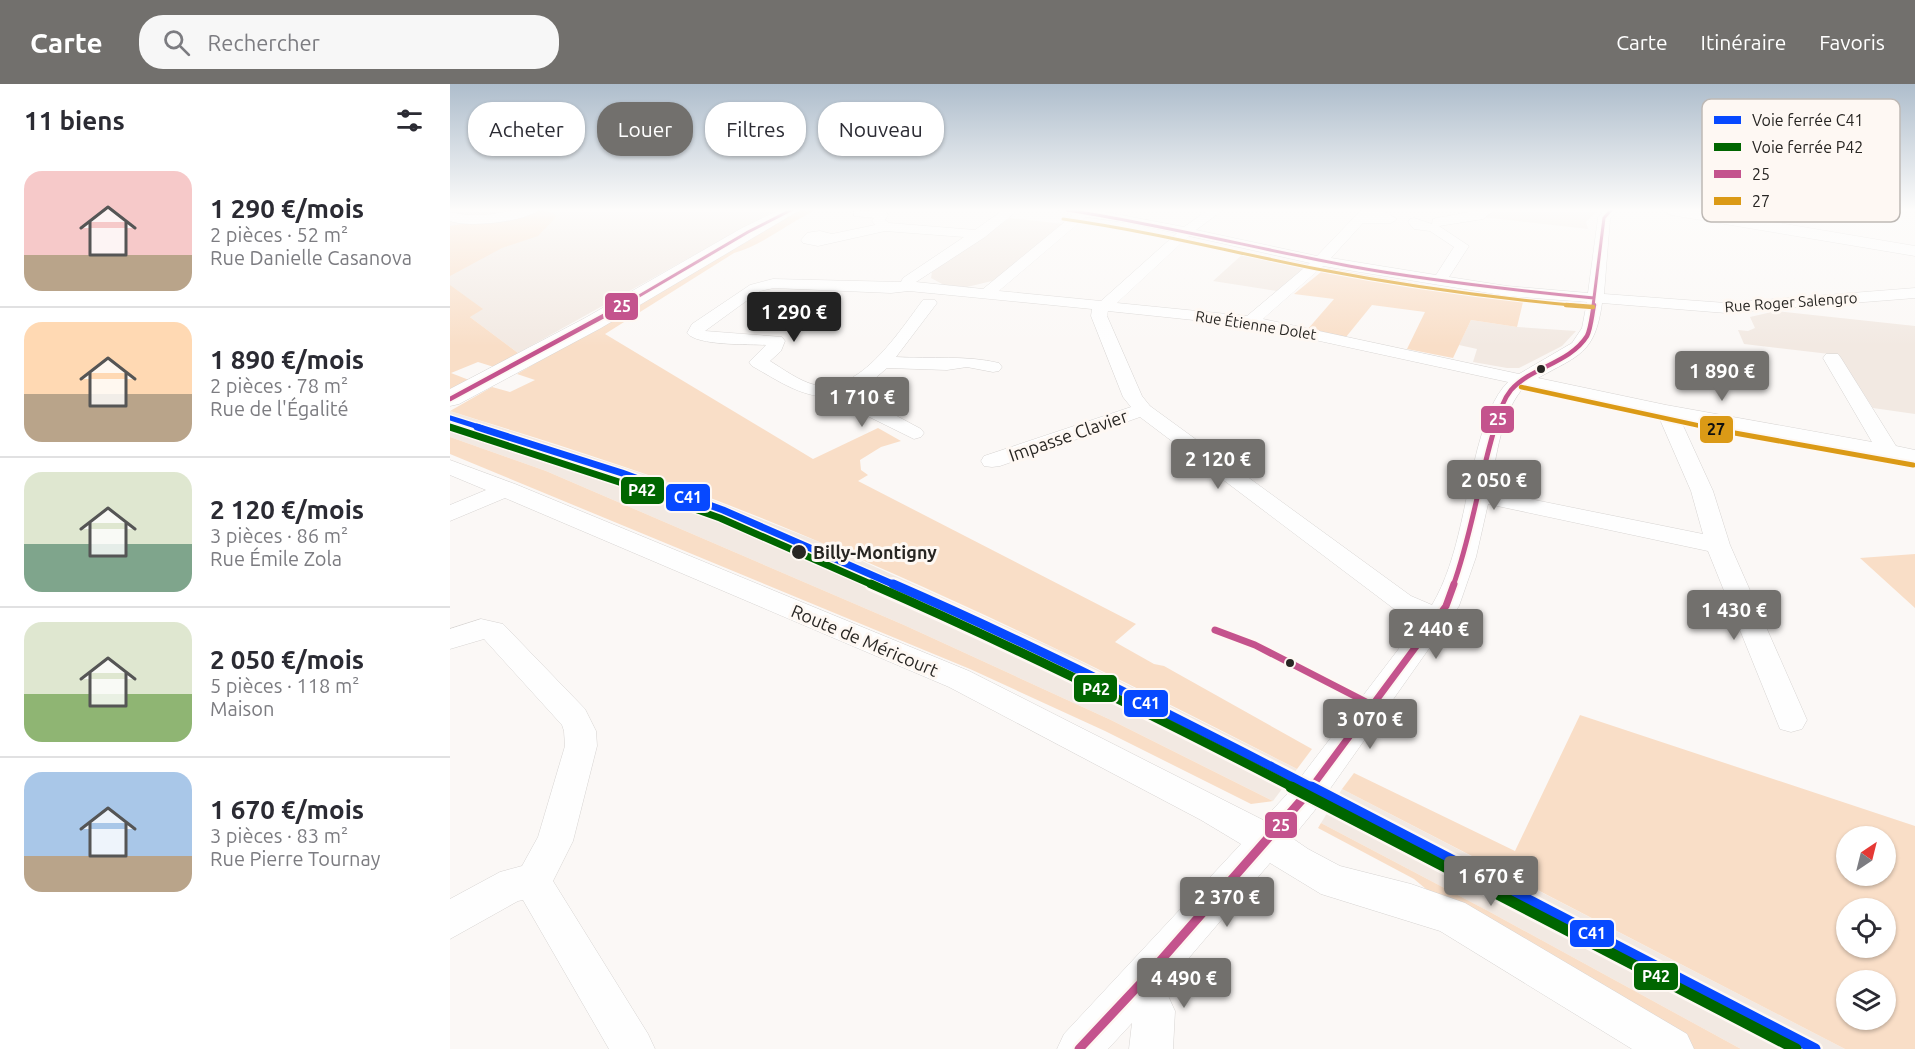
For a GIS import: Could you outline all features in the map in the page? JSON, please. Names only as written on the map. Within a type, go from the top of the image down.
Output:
[{"type":"main road","points":[[450,399],[593,323],[709,255]]},
{"type":"street","points":[[929,303],[915,293],[914,287],[908,281],[948,255]]},
{"type":"street","points":[[986,294],[1033,255]]},
{"type":"street","points":[[1162,255],[1100,310],[1100,316],[1133,397],[1143,410],[1402,602],[1437,618]]},
{"type":"street","name":"Rue Roger Salengro","points":[[1294,255],[1507,291],[1749,308],[1915,293]]},
{"type":"street","points":[[1251,321],[1327,255]]},
{"type":"street","points":[[1440,280],[1456,255]]},
{"type":"street","points":[[1079,1049],[1140,984],[1329,767],[1437,618],[1457,583],[1495,424],[1504,401],[1513,386],[1523,378],[1577,347],[1586,338],[1593,313],[1599,255]]},
{"type":"street","name":"Rue Étienne Dolet","points":[[841,390],[814,392],[758,362],[775,347],[776,341],[704,336],[694,333],[755,288],[773,283],[914,287],[986,294],[1251,321],[1523,378],[1666,411],[1915,456]]},
{"type":"street","points":[[914,433],[846,398],[841,390],[861,382],[883,362],[929,303],[963,293]]},
{"type":"street","points":[[1832,358],[1889,452]]},
{"type":"street","points":[[883,362],[947,365],[967,362],[993,367]]},
{"type":"street","name":"Impasse Clavier","points":[[992,461],[1143,410]]},
{"type":"street","points":[[1666,411],[1702,491],[1718,545],[1791,720]]},
{"type":"street","name":"Route de Méricourt","points":[[450,467],[959,679],[1213,809],[1267,840],[1295,861],[1334,882],[1411,902],[1451,916],[1672,1049]]},
{"type":"street","points":[[450,514],[507,489]]},
{"type":"street","points":[[1477,495],[1718,545]]},
{"type":"street","points":[[450,639],[481,629],[493,631],[574,718],[580,730],[581,746],[555,841],[533,882]]},
{"type":"street","points":[[450,920],[513,884],[533,882]]},
{"type":"street","points":[[533,882],[628,1047]]},
{"type":"street","points":[[1140,984],[1154,1011],[1151,1049]]},
{"type":"shaded area","points":[[450,255],[694,255],[518,353],[450,302]]},
{"type":"shaded area","points":[[450,255],[489,255],[450,276]]},
{"type":"shaded area","points":[[722,255],[731,255],[605,334],[813,459],[878,428],[901,441],[881,447],[860,460],[861,470],[868,475],[858,481],[1136,624],[1115,642],[1154,664],[1164,666],[1312,749],[1297,769],[1017,630],[803,535],[662,480],[450,411],[492,387],[510,392],[535,380],[517,374]]},
{"type":"shaded area","points":[[957,255],[1026,255],[996,280],[967,287],[944,285],[931,278],[932,272]]},
{"type":"shaded area","points":[[1242,255],[1256,255],[1309,264],[1277,291],[1213,281]]},
{"type":"shaded area","points":[[1326,268],[1523,302],[1517,327],[1471,320],[1453,358],[1407,349],[1425,312],[1372,305],[1346,337],[1307,330],[1334,299],[1294,294]]},
{"type":"shaded area","points":[[450,285],[483,309],[470,317],[518,353],[494,367],[478,362],[451,373],[469,380],[450,389]]},
{"type":"shaded area","points":[[1776,311],[1915,326],[1915,414],[1873,408],[1838,355],[1744,344],[1738,330],[1748,331],[1755,328],[1750,317]]},
{"type":"shaded area","points":[[1471,320],[1517,327],[1576,331],[1562,346],[1519,368],[1507,368],[1473,362],[1477,349],[1459,345]]},
{"type":"shaded area","points":[[450,411],[659,479],[827,545],[1058,650],[1297,769],[1273,801],[1111,720],[904,625],[546,471],[450,437]]},
{"type":"shaded area","points":[[450,437],[546,471],[904,625],[1111,720],[1273,801],[1251,804],[1105,731],[970,669],[450,454]]},
{"type":"shaded area","points":[[1915,554],[1915,608],[1860,558]]},
{"type":"shaded area","points":[[1580,715],[1915,826],[1915,1049],[1845,1049],[1342,789],[1354,773],[1515,851]]},
{"type":"shaded area","points":[[1342,789],[1845,1049],[1741,1049],[1321,823]]},
{"type":"shaded area","points":[[1321,823],[1741,1049],[1690,1049],[1438,899],[1414,879],[1318,828]]},
{"type":"rail line","name":"C41","points":[[450,418],[622,473],[723,510],[962,614],[1197,728],[1815,1049]]},
{"type":"rail line","name":"P42","points":[[450,427],[619,482],[720,518],[958,622],[1193,736],[1796,1049]]},
{"type":"transit line","name":"25","points":[[450,399],[593,323],[709,255]]},
{"type":"transit line","name":"27","points":[[1253,255],[1421,287],[1593,307]]},
{"type":"transit line","name":"25","points":[[1295,255],[1421,278],[1594,298]]},
{"type":"transit line","name":"25","points":[[1079,1049],[1140,984],[1303,800],[1446,606],[1464,557],[1487,453],[1503,403],[1520,381],[1568,354],[1587,336],[1595,298],[1600,255]]},
{"type":"transit line","name":"27","points":[[1521,387],[1664,420],[1913,465]]},
{"type":"transit line","name":"25","points":[[1215,630],[1255,645],[1374,706]]},
{"type":"place","name":"Billy-Montigny","points":[[799,552]]}]
